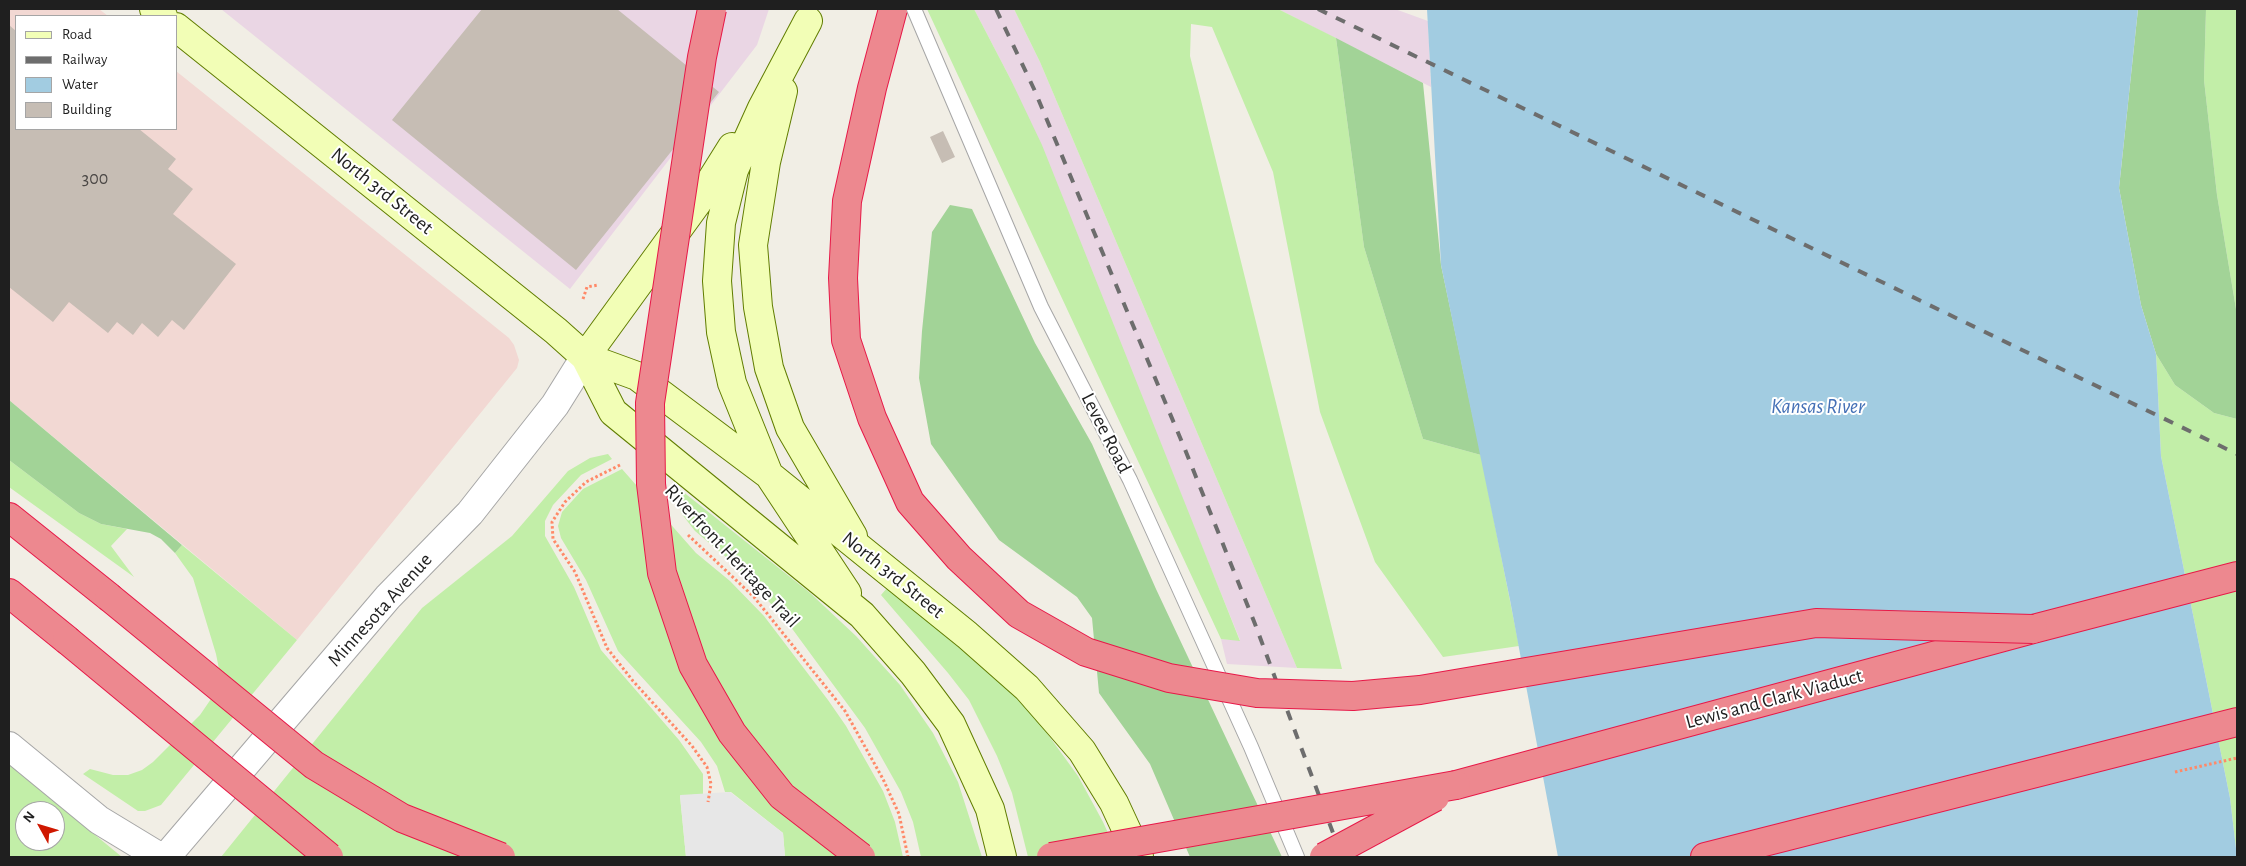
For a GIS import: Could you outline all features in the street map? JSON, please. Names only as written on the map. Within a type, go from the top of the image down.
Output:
[{"type":"highway","points":[[712,9],[702,57],[650,403],[651,484],[662,572],[693,665],[732,733],[782,796],[861,857]]},
{"type":"highway","points":[[893,9],[872,88],[847,201],[844,278],[846,340],[872,418],[910,502],[959,558],[1019,614],[1086,652],[1169,678],[1257,693],[1353,696],[1420,690],[1816,623],[2033,629]]},
{"type":"highway","points":[[9,517],[314,765],[402,818],[501,857]]},
{"type":"highway","name":"Lewis and Clark Viaduct","points":[[1324,857],[1456,785],[2033,629],[2237,576]]},
{"type":"highway","points":[[9,593],[328,857]]},
{"type":"highway","points":[[1705,857],[2237,722]]},
{"type":"highway","points":[[1051,857],[1456,785]]},
{"type":"main road","points":[[586,357],[697,203],[810,15]]},
{"type":"main road","points":[[810,15],[762,108],[734,170],[721,223],[717,281],[721,332],[732,383],[769,475],[862,615]]},
{"type":"main road","points":[[810,15],[783,91],[768,153],[753,245],[758,307],[769,368],[790,428],[861,550]]},
{"type":"main road","name":"North 3rd Street","points":[[178,27],[586,357],[637,376],[769,475],[968,634],[1027,688],[1082,751],[1114,803],[1139,857]]},
{"type":"main road","name":"North 3rd Street","points":[[586,357],[613,412],[862,615],[913,673],[951,724],[990,809],[1002,857]]},
{"type":"street","name":"Minnesota Avenue","points":[[166,857],[388,597],[470,513],[555,405],[586,357]]},
{"type":"street","points":[[9,746],[99,820],[160,857]]},
{"type":"lane","name":"Levee Road","points":[[914,9],[1041,307],[1130,480],[1251,747],[1297,857]]},
{"type":"path","points":[[626,462],[586,482],[565,502],[552,522],[553,540],[575,572],[607,648],[633,681],[692,746],[707,767],[711,784],[708,802]]},
{"type":"path","name":"Riverfront Heritage Trail","points":[[688,534],[754,596],[845,711],[883,778],[899,814],[908,857]]},
{"type":"shaded area","points":[[9,9],[99,9],[107,15],[15,15],[15,130],[178,130],[178,73],[509,338],[514,345],[519,360],[517,368],[297,640],[9,400]]},
{"type":"shaded area","points":[[221,9],[769,9],[757,45],[570,289]]},
{"type":"shaded area","points":[[974,9],[1014,9],[1040,62],[1297,668],[1227,664],[1221,639],[1240,640],[1011,80]]},
{"type":"shaded area","points":[[1278,9],[1395,9],[1428,21],[1431,87]]},
{"type":"shaded area","points":[[730,792],[783,833],[785,857],[686,857],[680,795]]},
{"type":"green space","points":[[927,9],[974,9],[1011,80],[1042,145],[1240,641],[1221,639]]},
{"type":"green space","points":[[1014,9],[1278,9],[1336,38],[1364,247],[1423,439],[1481,455],[1519,646],[1443,657],[1375,562],[1320,412],[1273,172],[1212,27],[1191,24],[1190,56],[1342,669],[1297,668],[1040,62]]},
{"type":"green space","points":[[2138,9],[2206,9],[2204,80],[2217,195],[2237,315],[2237,419],[2214,413],[2175,385],[2156,354],[2141,305],[2119,188]]},
{"type":"green space","points":[[2206,9],[2237,9],[2237,315],[2217,195],[2204,80]]},
{"type":"green space","points":[[1336,38],[1423,83],[1441,265],[1481,455],[1423,439],[1364,247]]},
{"type":"green space","points":[[950,205],[972,209],[1035,343],[1092,444],[1156,589],[1282,857],[1190,857],[1150,764],[1099,693],[1092,618],[1077,597],[999,540],[931,444],[919,378],[922,331],[932,232]]},
{"type":"green space","points":[[2156,354],[2175,385],[2214,413],[2237,419],[2237,857],[2230,798],[2161,456]]},
{"type":"green space","points":[[9,400],[182,545],[175,553],[161,539],[150,533],[101,524],[79,513],[9,460]]},
{"type":"green space","points":[[608,454],[612,459],[581,475],[553,505],[545,521],[545,536],[574,587],[601,650],[679,740],[703,774],[703,794],[680,796],[686,857],[221,857],[422,608],[512,536],[568,471],[590,458]]},
{"type":"green space","points":[[9,460],[79,513],[101,524],[127,529],[111,546],[134,577],[9,487]]},
{"type":"green space","points":[[622,469],[696,553],[730,581],[764,616],[828,700],[846,726],[883,791],[895,822],[903,857],[785,857],[783,833],[731,792],[725,792],[717,766],[701,742],[618,651],[586,580],[561,538],[558,526],[562,512],[583,489]]},
{"type":"green space","points":[[677,487],[809,592],[856,636],[900,685],[933,733],[958,782],[982,857],[921,857],[913,822],[901,792],[865,728],[785,619],[732,562],[695,531],[681,513]]},
{"type":"green space","points":[[182,545],[297,640],[161,805],[145,811],[138,811],[83,774],[90,769],[113,775],[128,775],[142,770],[153,762],[200,715],[213,696],[219,669],[216,654],[193,578],[175,553]]},
{"type":"green space","points":[[887,588],[996,678],[1033,714],[1078,776],[1103,822],[1119,857],[1028,857],[1012,793],[997,756],[969,700],[881,595]]},
{"type":"green space","points":[[9,757],[60,801],[15,801],[15,851],[65,851],[65,806],[78,817],[83,825],[122,857],[9,857]]},
{"type":"water","name":"Kansas River","points":[[1427,9],[2138,9],[2119,188],[2141,305],[2156,354],[2161,456],[2230,798],[2237,857],[1558,857],[1510,600],[1441,265]]},
{"type":"building","points":[[482,9],[617,9],[719,92],[576,270],[392,120]]},
{"type":"building","points":[[9,25],[15,30],[15,130],[140,130],[176,159],[168,169],[193,189],[173,214],[236,264],[184,330],[172,320],[158,337],[142,323],[133,335],[117,322],[108,333],[69,302],[53,322],[9,287]]},
{"type":"building","points":[[943,131],[955,157],[942,163],[930,137]]},
{"type":"railway","points":[[996,9],[1034,89],[1184,447],[1255,624],[1342,857]]},
{"type":"railway","points":[[1318,9],[2237,454]]}]
